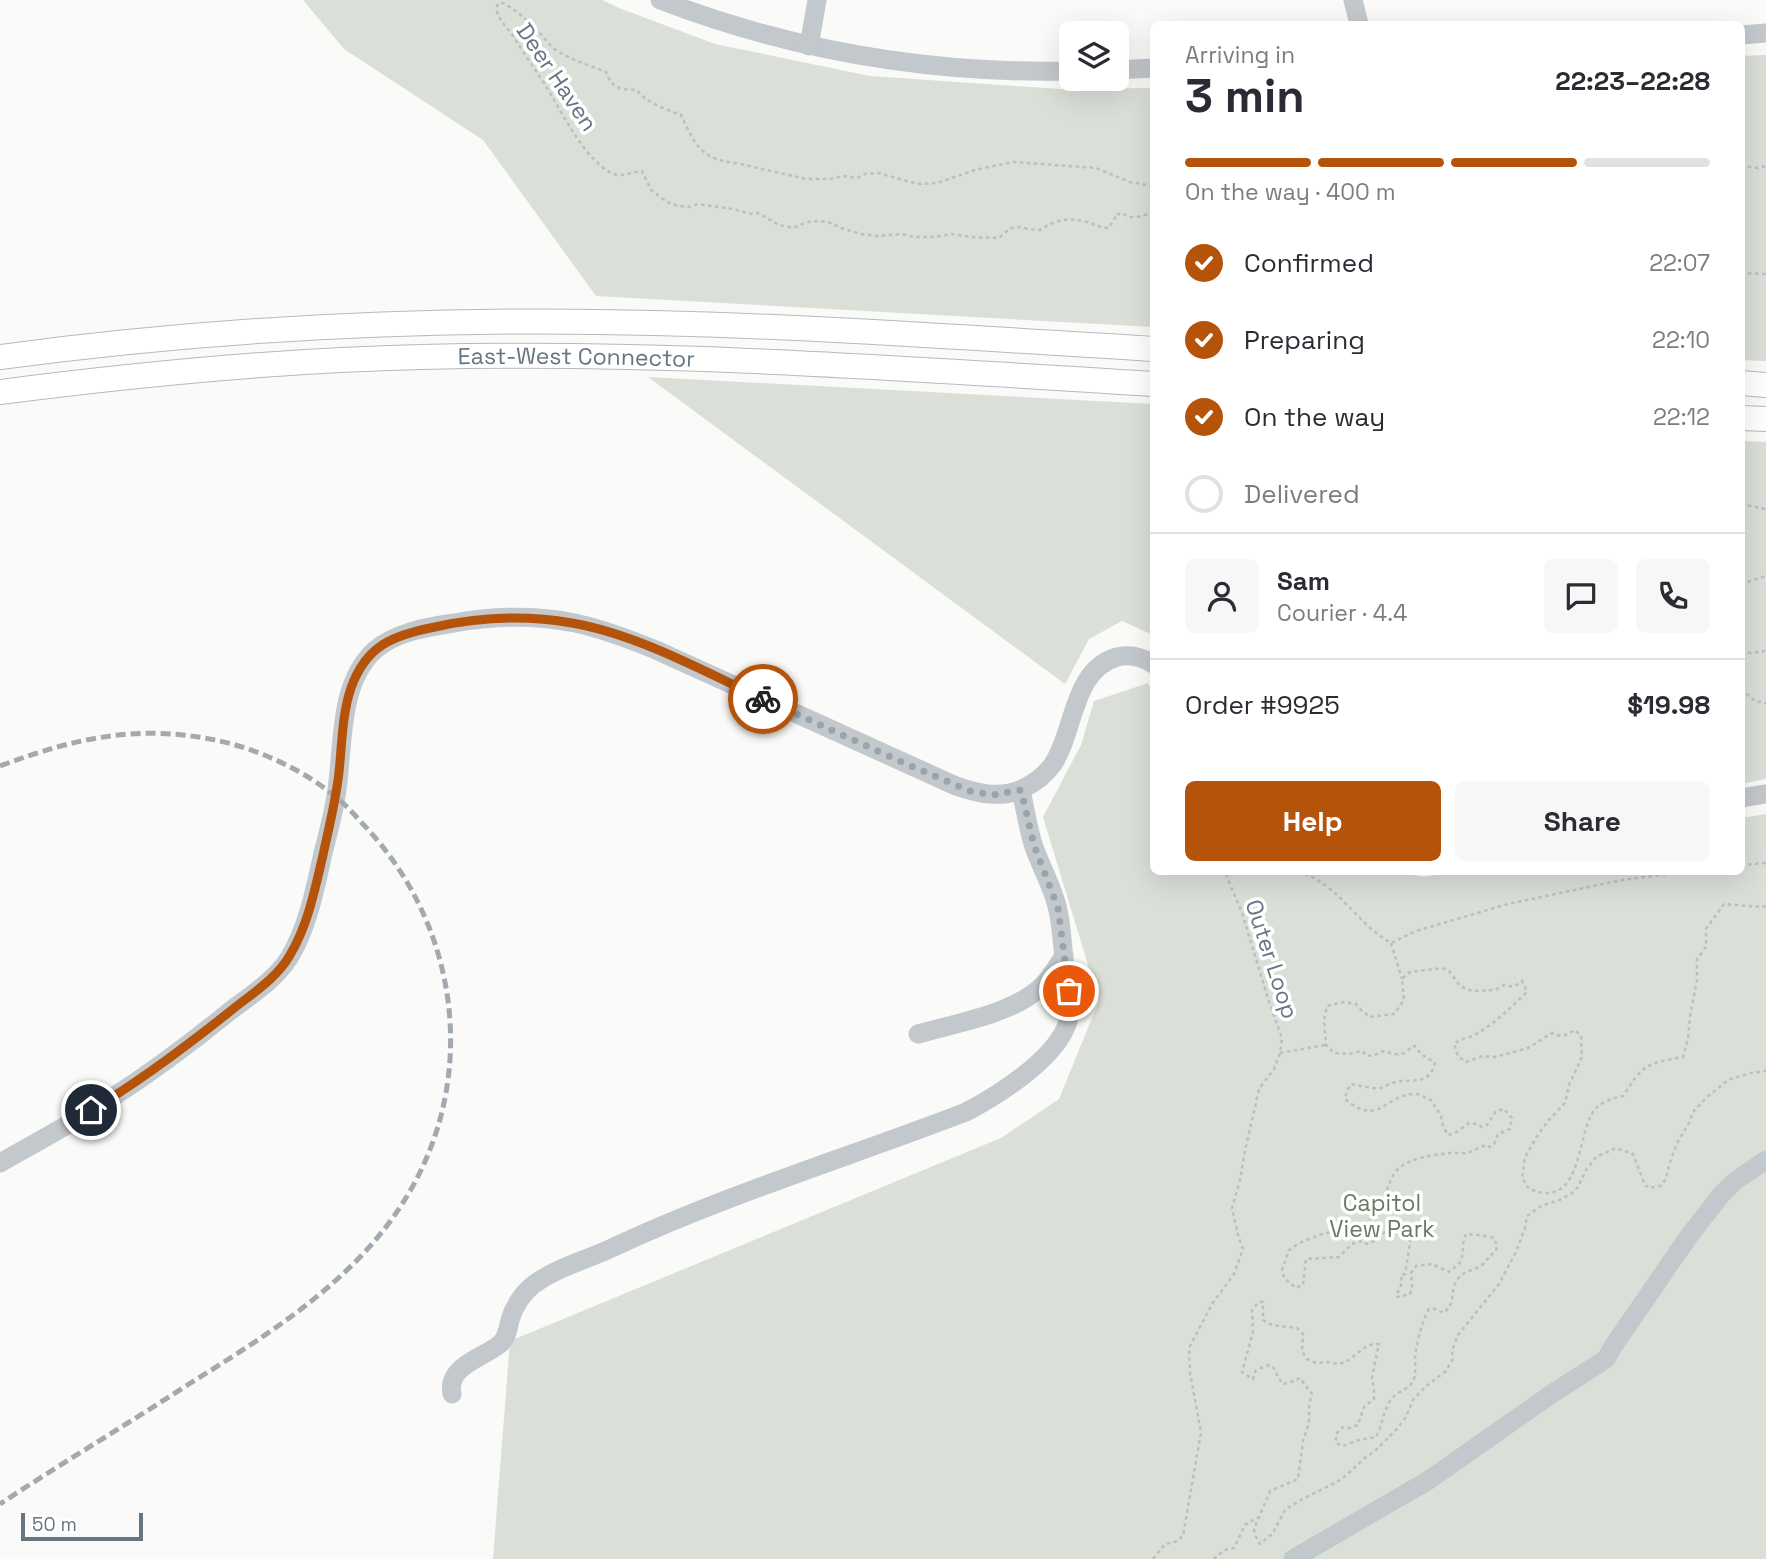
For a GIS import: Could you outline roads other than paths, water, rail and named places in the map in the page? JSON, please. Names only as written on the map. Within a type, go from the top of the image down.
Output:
[{"type":"main road","name":"East-West Connector","points":[[0,357],[153,340],[289,329],[527,321],[730,326],[1150,349]]},
{"type":"main road","name":"East-West Connector","points":[[0,392],[138,376],[304,362],[523,355],[751,360],[1150,384]]},
{"type":"main road","points":[[1745,383],[1766,385]]},
{"type":"main road","points":[[1745,418],[1766,419]]},
{"type":"street","points":[[660,0],[733,26],[858,56],[935,67],[1059,71]]},
{"type":"street","points":[[809,46],[817,0]]},
{"type":"street","points":[[1353,0],[1358,21]]},
{"type":"street","points":[[1745,35],[1766,33]]},
{"type":"street","points":[[1129,69],[1150,68]]},
{"type":"street","points":[[0,1163],[107,1101],[188,1046],[283,966],[301,934],[317,880],[336,797],[345,715],[351,689],[361,667],[372,653],[396,637],[472,620],[539,619],[588,626],[656,650],[957,786],[992,795],[1021,790],[1038,780],[1052,765],[1075,704],[1095,670],[1108,660],[1121,656],[1137,657],[1150,663]]},
{"type":"street","points":[[452,1394],[452,1380],[457,1373],[504,1340],[517,1304],[529,1288],[539,1281],[694,1212],[966,1112],[988,1101],[1021,1077],[1056,1044],[1068,1022],[1070,1004],[1058,908],[1034,845],[1021,790]]},
{"type":"street","points":[[1745,797],[1766,794]]},
{"type":"street","points":[[918,1034],[1006,1009],[1027,998],[1043,985],[1064,956]]},
{"type":"street","points":[[1293,1559],[1429,1480],[1606,1359],[1689,1236],[1721,1195],[1735,1181],[1766,1160]]},
{"type":"railway","points":[[0,766],[86,740],[142,733],[171,734],[201,737],[246,748],[287,765],[313,780],[340,800],[360,821],[393,860],[419,904],[437,950],[448,998],[451,1047],[445,1096],[432,1144],[410,1191],[390,1222],[366,1251],[312,1301],[252,1344],[0,1504]]},
{"type":"park label","name":"Capitol View Park","points":[[1382,1216]]}]
